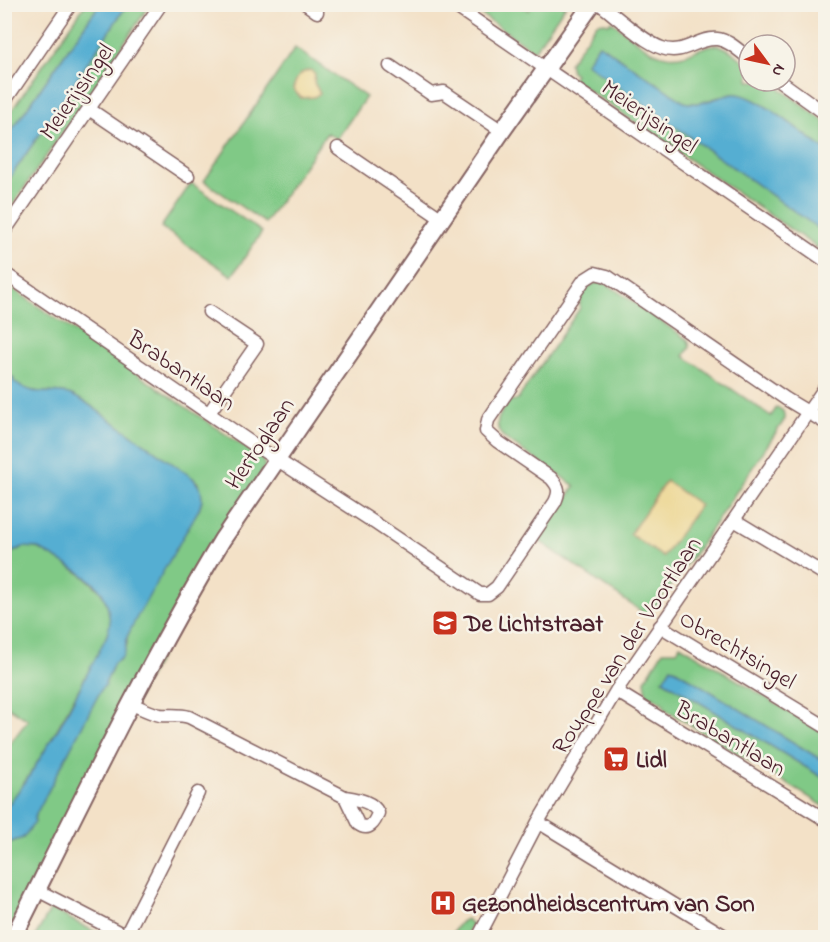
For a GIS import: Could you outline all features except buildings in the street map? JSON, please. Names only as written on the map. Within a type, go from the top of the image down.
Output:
[{"type":"street","points":[[4,102],[71,4]]},
{"type":"street","name":"Meierijsingel","points":[[4,232],[161,4]]},
{"type":"street","points":[[306,4],[317,12]]},
{"type":"street","name":"Meierijsingel","points":[[452,4],[825,261]]},
{"type":"street","name":"Hertoglaan","points":[[13,938],[132,704],[199,578],[222,540],[502,131],[592,4]]},
{"type":"street","points":[[600,4],[663,49],[684,50],[706,40],[715,39],[737,49]]},
{"type":"street","points":[[390,66],[432,94],[444,92],[502,131]]},
{"type":"street","points":[[796,93],[825,114]]},
{"type":"street","points":[[89,109],[188,176]]},
{"type":"street","points":[[338,147],[442,219]]},
{"type":"street","name":"Brabantlaan","points":[[4,273],[277,460],[480,594],[488,594],[497,587],[559,493],[558,485],[551,478],[496,441],[486,431],[488,420],[584,280],[595,273],[607,276],[807,412]]},
{"type":"street","points":[[209,312],[256,344],[209,413]]},
{"type":"street","name":"Rouppe van der Voortlaan","points":[[478,938],[538,822],[616,691],[825,386]]},
{"type":"street","points":[[807,412],[825,423]]},
{"type":"street","points":[[734,520],[825,576]]},
{"type":"street","name":"Obrechtsingel","points":[[660,626],[825,727]]},
{"type":"street","name":"Brabantlaan","points":[[616,691],[825,820]]},
{"type":"street","points":[[132,704],[162,715],[189,717],[345,797]]},
{"type":"street","points":[[37,890],[128,936],[198,793]]},
{"type":"street","points":[[538,822],[728,938]]},
{"type":"street","points":[[429,938],[437,938]]},
{"type":"green space","points":[[85,5],[99,5],[5,140],[5,120]]},
{"type":"green space","points":[[127,5],[150,5],[5,216],[5,185]]},
{"type":"green space","points":[[467,5],[521,5],[529,10],[532,5],[566,5],[534,51]]},
{"type":"green space","points":[[611,21],[645,47],[667,56],[682,56],[711,45],[725,48],[737,55],[737,93],[786,93],[825,122],[825,150],[755,100],[734,94],[697,103],[684,102],[599,44],[586,63],[825,233],[825,253],[572,79],[575,74],[571,71],[569,63],[597,23],[609,24]]},
{"type":"green space","points":[[295,48],[366,97],[337,139],[327,133],[265,223],[204,181]]},
{"type":"green space","points":[[191,183],[262,232],[232,276],[161,227]]},
{"type":"green space","points":[[601,282],[688,340],[690,347],[684,356],[771,416],[777,407],[783,411],[785,419],[698,549],[648,616],[538,540],[575,486],[504,438],[497,424],[509,401],[517,400],[580,308],[580,299],[584,290]]},
{"type":"green space","points":[[4,283],[262,459],[265,466],[5,938],[5,844],[15,841],[35,822],[34,818],[104,687],[114,663],[122,658],[127,637],[136,617],[199,509],[202,500],[198,483],[193,478],[85,402],[68,394],[34,391],[13,381],[14,378],[5,372]]},
{"type":"green space","points":[[23,547],[36,548],[49,553],[86,578],[103,596],[110,621],[102,647],[59,725],[39,760],[5,809],[5,750],[28,720],[5,705],[5,556]]},
{"type":"green space","points":[[680,645],[825,734],[825,762],[671,667],[663,680],[825,779],[825,807],[663,708],[665,705],[653,697],[650,700],[647,698],[645,680],[663,651],[677,651]]},
{"type":"green space","points":[[51,909],[105,937],[34,938]]},
{"type":"green space","points":[[467,919],[472,925],[465,937],[451,937],[459,924]]},
{"type":"sand","points":[[310,70],[315,74],[314,83],[320,93],[314,97],[301,98],[293,89],[294,85],[301,74]]},
{"type":"sand","points":[[666,481],[700,505],[663,557],[630,534]]},
{"type":"water","points":[[99,5],[127,5],[5,185],[5,140]]},
{"type":"water","points":[[599,44],[684,102],[697,103],[728,95],[743,95],[767,107],[825,150],[825,233],[586,63]]},
{"type":"water","points":[[5,372],[14,379],[13,381],[28,390],[68,394],[85,402],[193,478],[201,489],[202,500],[137,617],[127,637],[122,658],[114,663],[106,685],[102,688],[34,818],[35,822],[23,838],[5,844],[5,809],[28,778],[61,724],[107,635],[110,622],[107,604],[102,593],[95,584],[79,572],[38,548],[23,547],[5,556]]},
{"type":"water","points":[[671,667],[825,762],[825,779],[663,680]]},
{"type":"place","name":"De Lichtstraat","points":[[445,623]]},
{"type":"place","name":"Lidl","points":[[616,759]]},
{"type":"place","name":"Gezondheidscentrum van Son","points":[[443,903]]}]
